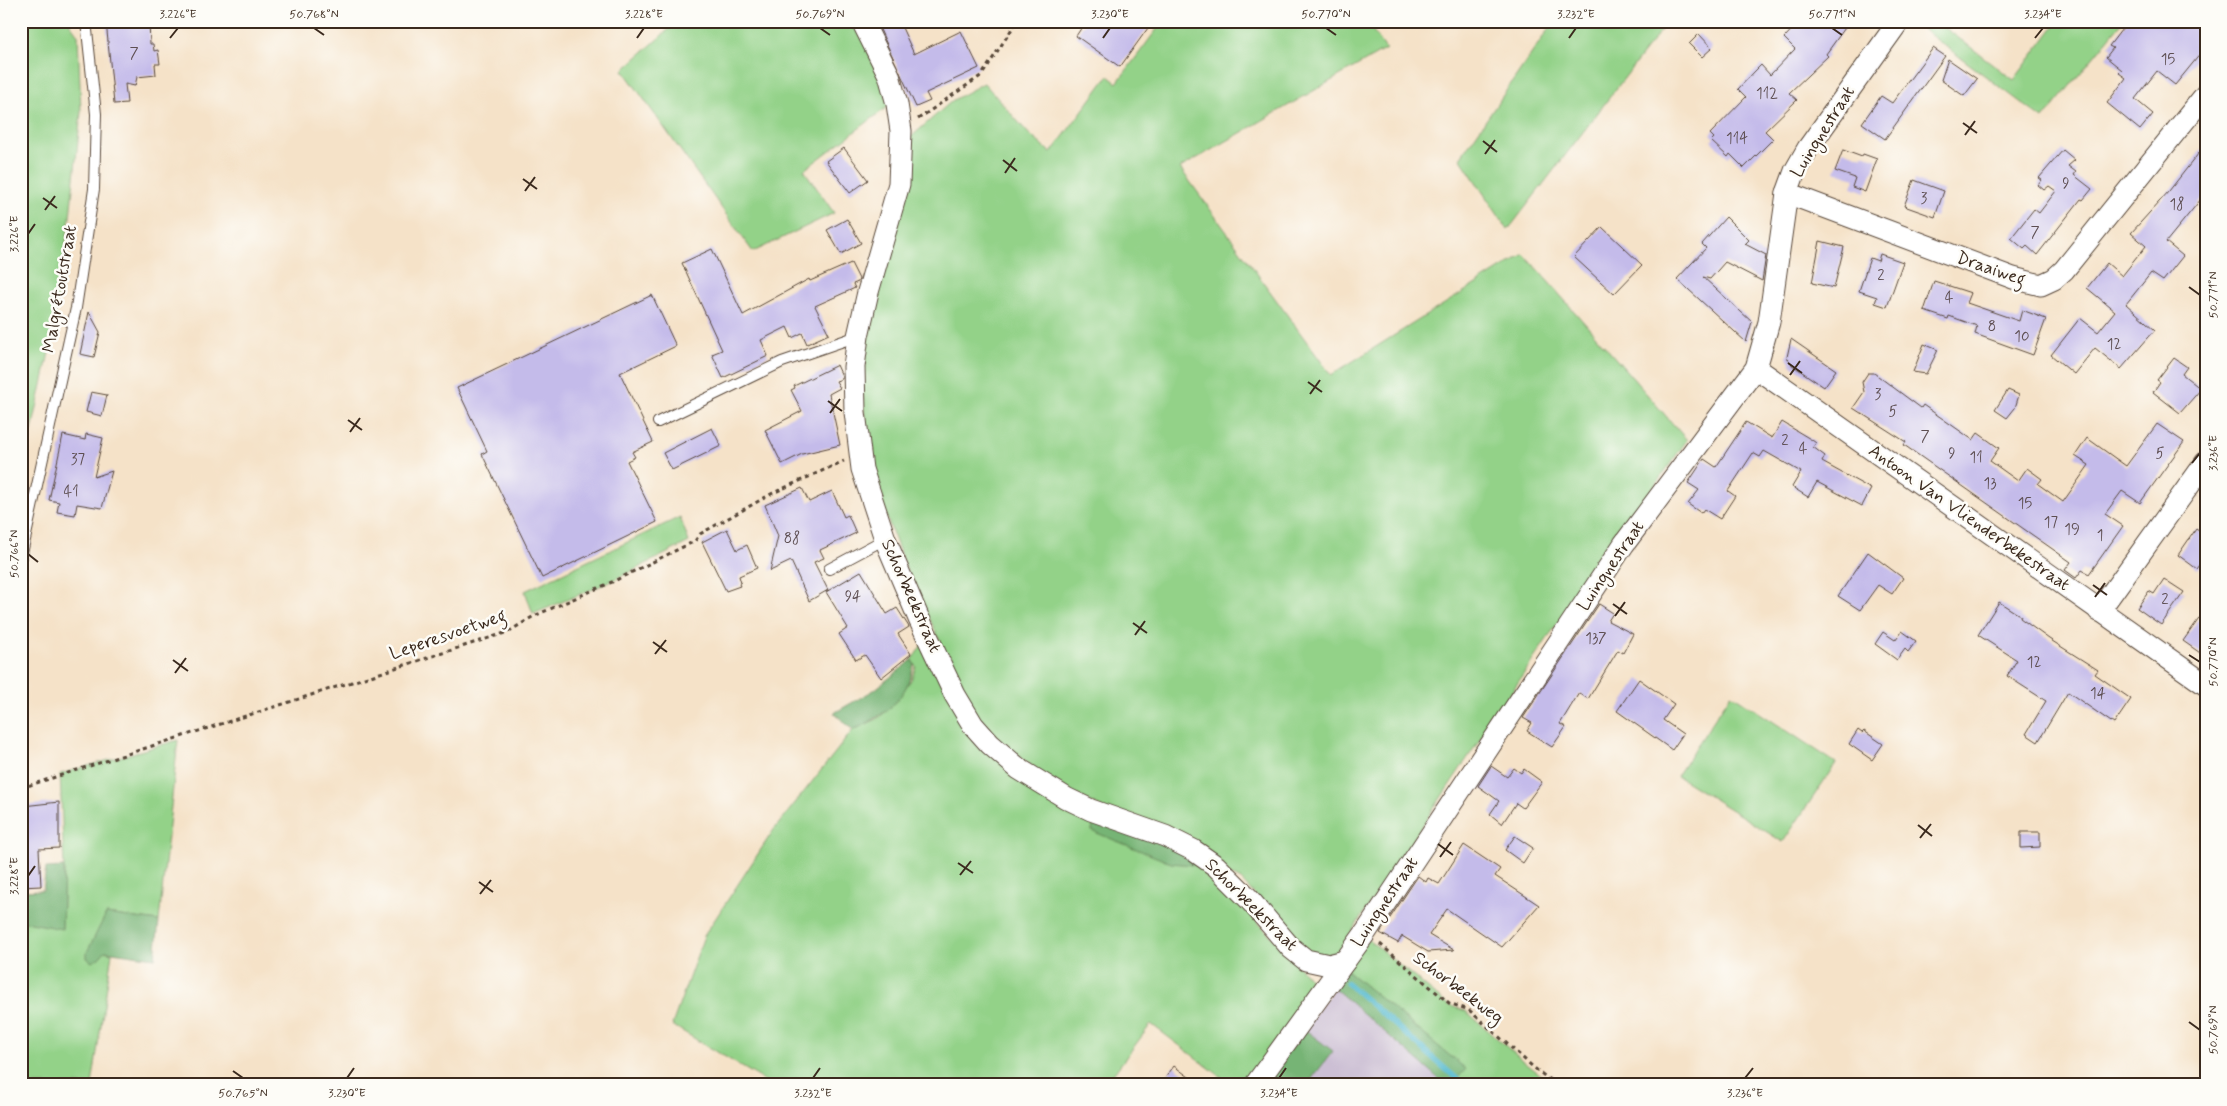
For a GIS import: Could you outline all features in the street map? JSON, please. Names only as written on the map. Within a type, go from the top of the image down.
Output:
[{"type":"street","name":"Schorbeekstraat","points":[[862,21],[888,75],[897,104],[901,131],[899,184],[868,292],[858,336],[854,389],[862,469],[885,539],[919,619],[956,694],[973,725],[990,744],[1019,769],[1066,798],[1090,810],[1165,836],[1193,850],[1216,866],[1249,899],[1292,948],[1306,960],[1329,965],[1344,961]]},
{"type":"street","name":"Luingnestraat","points":[[1255,1085],[1366,932],[1624,544],[1756,368],[1769,322],[1787,193],[1795,171],[1808,148],[1899,21]]},
{"type":"street","name":"Draaiweg","points":[[1787,193],[2013,278],[2041,285],[2054,280],[2083,249],[2206,94]]},
{"type":"street","name":"Antoon Van Vlienderbekestraat","points":[[1756,368],[2206,685]]},
{"type":"street","points":[[2099,611],[2206,462]]},
{"type":"lane","name":"Malgrétoutstraat","points":[[21,558],[76,308],[94,189],[96,114],[86,21]]},
{"type":"lane","points":[[658,422],[782,362],[858,336]]},
{"type":"lane","points":[[829,569],[885,539]]},
{"type":"path","points":[[901,131],[982,75],[1017,21]]},
{"type":"path","name":"Leperesvoetweg","points":[[21,788],[508,632],[534,616],[612,582],[695,541],[700,534],[773,493],[850,458],[862,455]]},
{"type":"path","name":"Schorbeekweg","points":[[1366,932],[1449,1003],[1469,1010],[1533,1068],[1556,1085]]},
{"type":"shaded area","points":[[1334,988],[1446,1085],[1307,1085],[1333,1051],[1304,1029]]},
{"type":"green space","points":[[21,21],[68,21],[78,35],[81,112],[70,217],[50,348],[21,481]]},
{"type":"green space","points":[[678,21],[857,21],[890,105],[804,170],[834,213],[753,252],[623,70]]},
{"type":"green space","points":[[1163,21],[1366,21],[1386,49],[1180,168],[1331,375],[1524,254],[1687,440],[1551,633],[1342,946],[1334,953],[1312,956],[1241,880],[1077,795],[1042,774],[999,741],[976,714],[907,571],[877,492],[868,446],[861,382],[870,319],[911,137],[953,100],[984,83],[1029,134],[1051,153],[1108,76],[1117,83]]},
{"type":"green space","points":[[1554,21],[1625,21],[1630,24],[1635,21],[1668,21],[1508,230],[1460,158]]},
{"type":"green space","points":[[1920,21],[1936,21],[2014,80],[2058,21],[2123,21],[2043,119],[1917,25]]},
{"type":"green space","points":[[680,517],[689,542],[612,581],[533,614],[525,591]]},
{"type":"green space","points":[[923,643],[975,738],[1095,816],[1092,831],[1195,858],[1283,948],[1316,986],[1244,1085],[1232,1085],[1151,1024],[1105,1085],[766,1085],[767,1082],[672,1025],[704,936],[773,831],[853,730],[877,719],[891,707],[911,680],[916,667],[912,660]]},
{"type":"green space","points":[[912,660],[914,664],[906,688],[892,705],[875,719],[853,730],[834,713],[874,690]]},
{"type":"green space","points":[[1731,694],[1836,763],[1783,842],[1677,776]]},
{"type":"green space","points":[[178,740],[159,921],[106,914],[99,958],[104,951],[112,953],[92,1085],[21,1085],[21,921],[62,928],[64,867],[60,774]]},
{"type":"green space","points":[[1095,816],[1195,858],[1192,865],[1171,863],[1092,831]]},
{"type":"green space","points":[[64,867],[62,929],[21,921],[22,891],[43,890],[46,868]]},
{"type":"green space","points":[[106,914],[159,921],[155,958],[105,951],[92,962],[87,958],[87,952]]},
{"type":"green space","points":[[1368,939],[1448,1005],[1466,1011],[1523,1061],[1554,1085],[1457,1085],[1453,1082],[1465,1069],[1346,970]]},
{"type":"green space","points":[[1346,970],[1466,1069],[1451,1085],[1446,1085],[1334,988]]},
{"type":"green space","points":[[1304,1029],[1333,1051],[1307,1085],[1263,1085]]},
{"type":"building","points":[[106,21],[149,21],[150,44],[153,44],[154,51],[158,50],[160,64],[155,64],[156,75],[137,77],[135,86],[125,84],[127,103],[114,104]]},
{"type":"building","points":[[876,21],[899,21],[914,54],[961,31],[979,68],[926,93],[930,101],[916,107]]},
{"type":"building","points":[[1086,21],[1153,21],[1120,67],[1076,36]]},
{"type":"building","points":[[1800,21],[1850,21],[1826,54],[1828,56],[1789,93],[1797,100],[1765,131],[1773,139],[1744,168],[1730,154],[1728,157],[1711,141],[1714,138],[1710,134],[1746,97],[1738,89],[1761,65],[1770,75],[1795,49],[1784,38]]},
{"type":"building","points":[[2128,21],[2206,21],[2206,47],[2175,85],[2157,71],[2135,99],[2153,114],[2140,130],[2107,103],[2126,78],[2119,73],[2122,70],[2106,57],[2113,48],[2109,46]]},
{"type":"building","points":[[1699,34],[1712,48],[1702,57],[1689,44]]},
{"type":"building","points":[[1933,48],[1945,56],[1885,139],[1862,123],[1881,96],[1892,103]]},
{"type":"building","points":[[1948,59],[1977,79],[1964,96],[1941,80]]},
{"type":"building","points":[[2206,144],[2206,193],[2166,242],[2183,256],[2163,281],[2151,273],[2126,304],[2155,330],[2121,369],[2095,348],[2074,374],[2051,355],[2080,318],[2098,332],[2115,311],[2087,288],[2107,263],[2122,276],[2146,246],[2131,233],[2169,191]]},
{"type":"building","points":[[844,148],[868,180],[850,193],[826,161]]},
{"type":"building","points":[[1843,150],[1862,157],[1863,154],[1877,159],[1865,192],[1852,187],[1855,178],[1835,171]]},
{"type":"building","points":[[2063,150],[2075,160],[2068,166],[2076,172],[2074,175],[2092,189],[2083,200],[2081,199],[2037,255],[2027,246],[2024,249],[2011,238],[2034,209],[2039,213],[2056,191],[2049,186],[2044,190],[2038,185],[2042,180],[2039,178]]},
{"type":"building","points":[[1914,180],[1944,191],[1935,217],[1904,206]]},
{"type":"building","points":[[1726,217],[1749,240],[1745,244],[1766,255],[1762,281],[1725,262],[1710,279],[1703,277],[1752,322],[1746,342],[1677,279],[1706,248],[1702,244]]},
{"type":"building","points":[[847,219],[861,243],[841,254],[827,230]]},
{"type":"building","points":[[1602,227],[1642,265],[1614,294],[1574,257]]},
{"type":"building","points":[[1820,241],[1844,247],[1834,288],[1812,283]]},
{"type":"building","points":[[712,249],[743,315],[809,279],[810,281],[851,263],[859,279],[858,282],[853,284],[855,288],[815,306],[829,334],[807,344],[802,333],[792,338],[787,327],[761,340],[768,356],[723,378],[712,354],[722,350],[682,263]]},
{"type":"building","points":[[1880,254],[1903,262],[1887,307],[1875,303],[1877,297],[1859,291],[1870,258],[1878,261]]},
{"type":"building","points":[[1934,281],[1971,293],[1967,303],[2019,321],[2022,310],[2046,319],[2033,355],[1975,334],[1977,326],[1949,316],[1948,319],[1924,311]]},
{"type":"building","points":[[652,295],[676,346],[620,373],[653,442],[632,452],[635,457],[627,461],[657,522],[542,578],[482,454],[487,451],[457,388]]},
{"type":"building","points":[[89,312],[100,332],[94,357],[80,354]]},
{"type":"building","points":[[1791,339],[1836,370],[1824,387],[1792,365],[1787,357]]},
{"type":"building","points":[[1924,344],[1938,350],[1926,374],[1913,372]]},
{"type":"building","points":[[2174,358],[2187,367],[2182,374],[2201,389],[2180,413],[2153,392],[2160,382],[2157,380]]},
{"type":"building","points":[[837,365],[842,376],[842,379],[836,381],[840,388],[829,394],[840,445],[802,454],[782,464],[765,430],[802,411],[791,390],[795,388],[794,386]]},
{"type":"building","points":[[1868,373],[1874,373],[1921,408],[1923,405],[1973,440],[1978,433],[1999,448],[1990,461],[2018,481],[2027,468],[2042,479],[2038,484],[2063,502],[2089,465],[2075,456],[2087,438],[2126,466],[2157,424],[2184,442],[2140,503],[2122,491],[2105,514],[2123,526],[2089,574],[2082,570],[2076,578],[2065,570],[2071,562],[1904,445],[1906,442],[1853,408],[1864,392],[1862,382]]},
{"type":"building","points":[[2008,390],[2019,395],[2015,408],[2007,418],[1995,410]]},
{"type":"building","points":[[91,392],[107,395],[102,416],[86,412]]},
{"type":"building","points":[[1746,422],[1772,438],[1782,422],[1812,440],[1816,443],[1813,447],[1825,456],[1822,462],[1871,489],[1862,506],[1817,482],[1808,497],[1792,487],[1801,472],[1764,451],[1760,457],[1753,453],[1728,491],[1735,496],[1720,519],[1704,509],[1701,513],[1688,504],[1699,490],[1688,483],[1704,459],[1716,467]]},
{"type":"building","points":[[712,428],[721,446],[672,470],[663,453]]},
{"type":"building","points":[[86,434],[103,438],[94,477],[112,471],[102,508],[77,504],[75,515],[57,512],[59,502],[49,500],[63,435],[85,440]]},
{"type":"building","points":[[802,488],[809,502],[832,491],[844,517],[848,515],[856,533],[820,550],[824,558],[814,562],[828,590],[809,601],[791,561],[770,571],[778,536],[765,505]]},
{"type":"building","points":[[727,529],[737,550],[747,545],[757,568],[739,576],[740,586],[726,591],[702,542]]},
{"type":"building","points":[[2196,529],[2206,536],[2206,557],[2197,569],[2178,555]]},
{"type":"building","points":[[1868,552],[1903,578],[1892,594],[1878,585],[1860,610],[1838,596]]},
{"type":"building","points":[[861,571],[887,614],[897,608],[909,627],[898,634],[911,654],[881,678],[865,655],[856,660],[839,634],[848,628],[826,592]]},
{"type":"building","points":[[2164,579],[2184,592],[2161,625],[2137,608],[2149,591],[2154,594]]},
{"type":"building","points":[[1999,602],[2021,616],[2020,618],[2049,639],[2098,670],[2095,674],[2131,699],[2114,724],[2068,692],[2038,742],[2026,734],[2046,701],[2007,676],[2017,660],[1978,635]]},
{"type":"building","points":[[1599,604],[1613,613],[1608,621],[1633,634],[1623,653],[1618,650],[1588,699],[1579,693],[1560,724],[1566,727],[1552,747],[1527,731],[1532,723],[1523,718]]},
{"type":"building","points":[[2206,609],[2206,657],[2183,641]]},
{"type":"building","points":[[1902,631],[1916,641],[1908,652],[1905,649],[1897,660],[1875,644],[1883,632],[1895,640]]},
{"type":"building","points":[[1639,679],[1674,704],[1663,720],[1683,734],[1672,750],[1617,711]]},
{"type":"building","points":[[1858,730],[1862,733],[1864,731],[1883,744],[1872,760],[1849,744]]},
{"type":"building","points":[[1491,766],[1507,777],[1514,768],[1521,773],[1524,769],[1542,782],[1523,808],[1516,803],[1502,824],[1490,814],[1499,801],[1478,786]]},
{"type":"building","points":[[59,802],[59,848],[39,849],[41,886],[21,887],[21,855],[25,855],[23,806]]},
{"type":"building","points":[[2021,832],[2040,832],[2040,847],[2021,848]]},
{"type":"building","points":[[1515,836],[1533,848],[1523,863],[1505,850]]},
{"type":"building","points":[[1464,845],[1500,869],[1495,876],[1539,905],[1502,947],[1447,909],[1429,935],[1454,950],[1428,952],[1402,936],[1398,943],[1380,933],[1418,876],[1426,882],[1428,878],[1439,884]]},
{"type":"building","points":[[1174,1066],[1200,1085],[1160,1085]]},
{"type":"waterway","points":[[1347,983],[1464,1085]]}]
